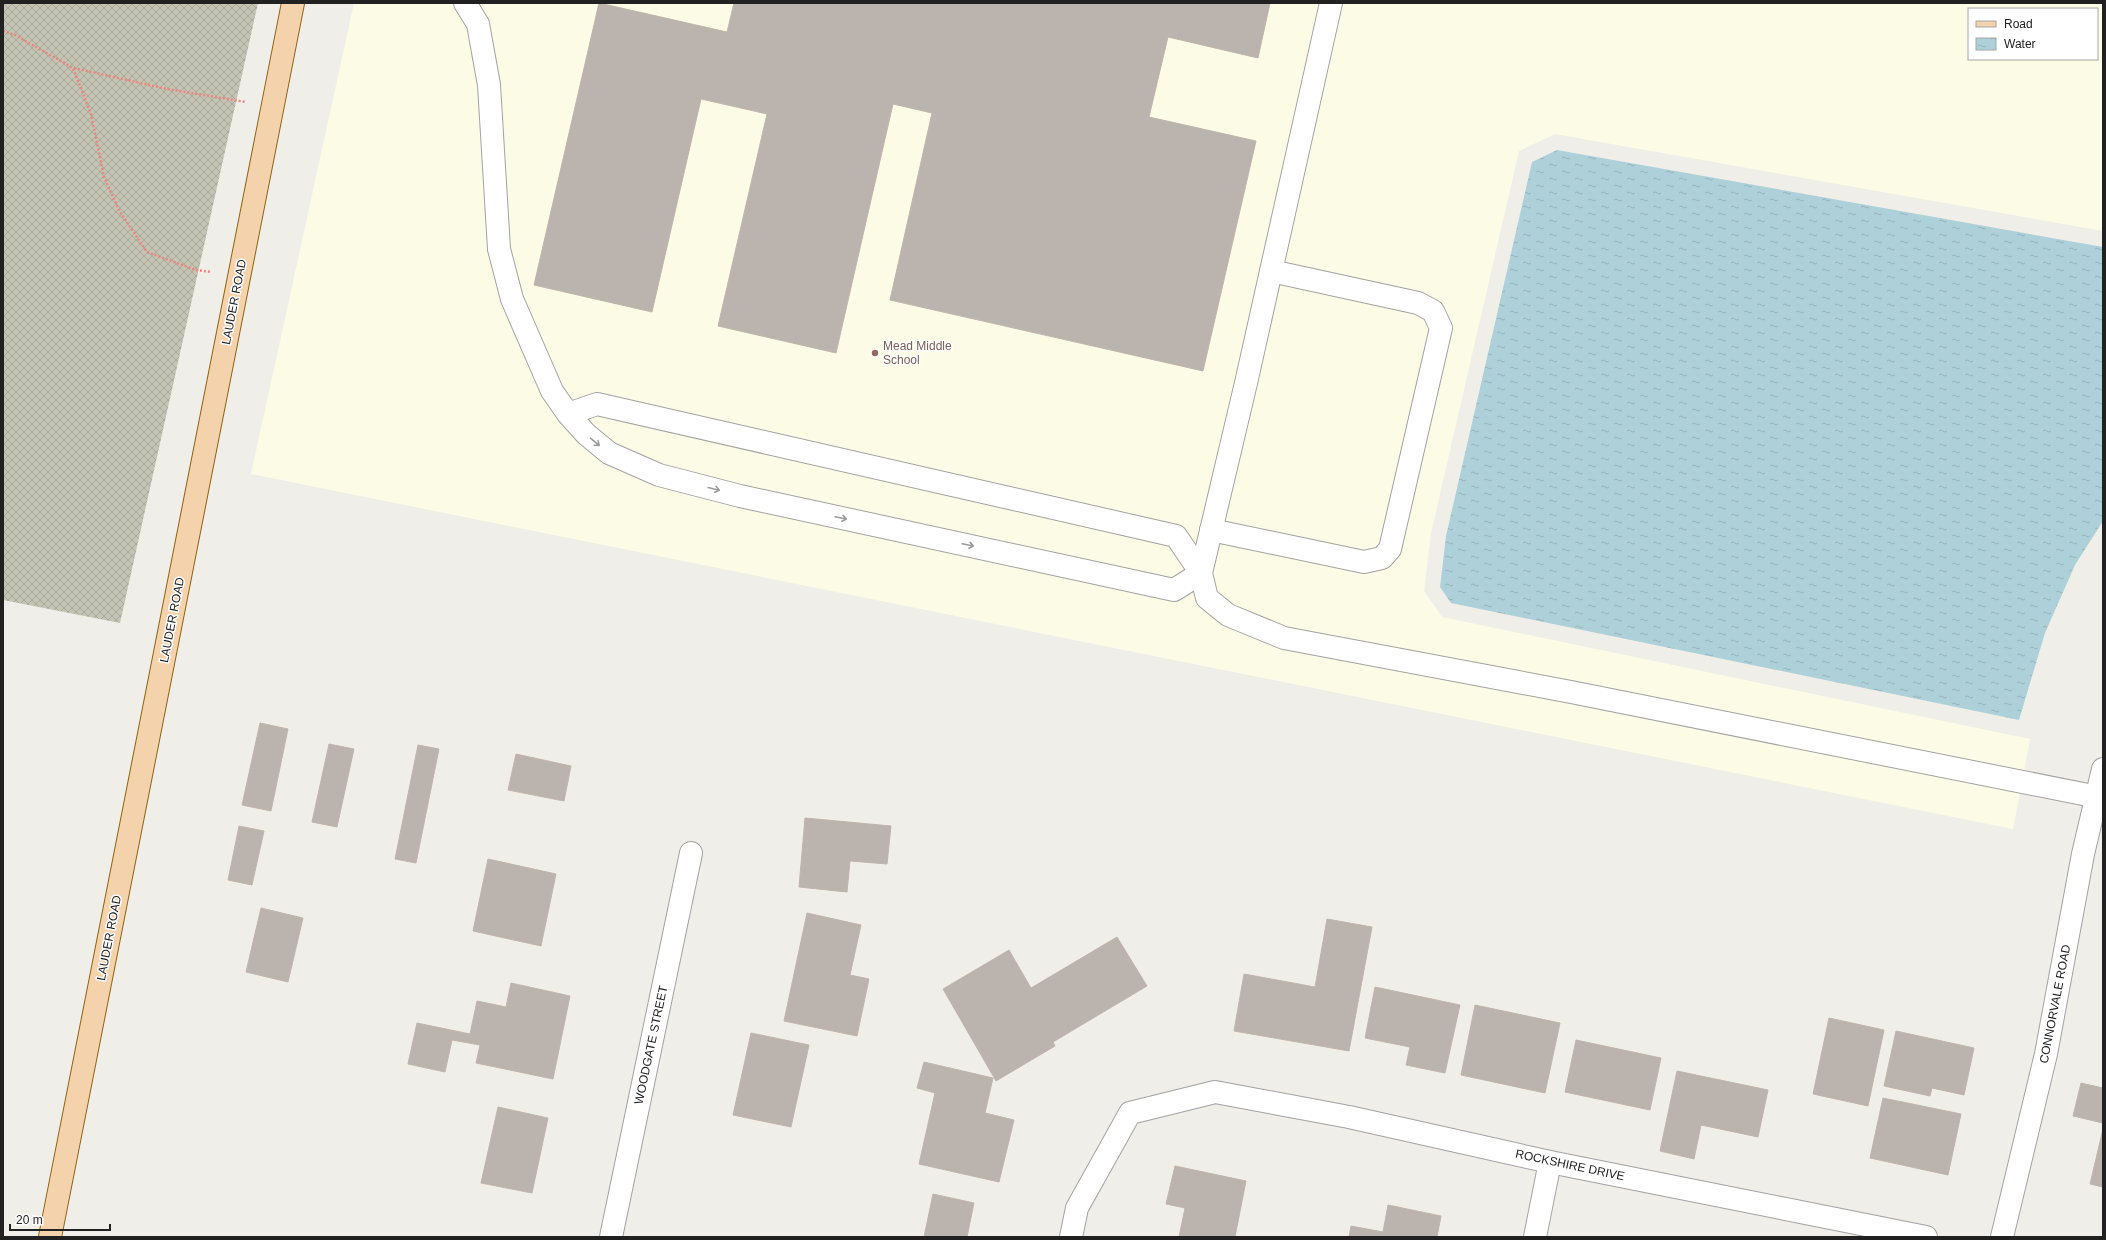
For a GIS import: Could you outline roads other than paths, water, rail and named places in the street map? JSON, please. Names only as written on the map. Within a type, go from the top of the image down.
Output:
[{"type":"main road","name":"LAUDER ROAD","points":[[50,1237],[293,3]]},
{"type":"street","points":[[465,3],[478,24],[489,85],[500,249],[512,299],[552,391],[568,414],[586,434],[609,454],[659,475],[740,496],[1174,590],[1201,573],[1331,3]]},
{"type":"street","points":[[1211,530],[1364,562],[1382,558],[1390,548],[1438,344],[1441,328],[1436,317],[1433,311],[1418,303],[1271,271]]},
{"type":"street","points":[[568,414],[597,404],[1176,536],[1201,573],[1207,598],[1228,615],[1284,638],[1571,692],[2100,797]]},
{"type":"street","name":"CONNORVALE ROAD","points":[[2002,1237],[2046,1054],[2083,854],[2100,797],[2103,769]]},
{"type":"street","name":"WOODGATE STREET","points":[[611,1237],[691,853]]},
{"type":"street","name":"ROCKSHIRE DRIVE","points":[[1071,1237],[1077,1208],[1130,1113],[1215,1092],[1349,1117],[1550,1162],[1926,1237]]},
{"type":"street","points":[[1534,1237],[1550,1162]]},
{"type":"water","points":[[1557,150],[2103,247],[2103,521],[2075,565],[2045,633],[2019,720],[1451,603],[1440,587],[1446,536],[1532,162]]},
{"type":"place","name":"Mead Middle School","points":[[875,353]]}]
